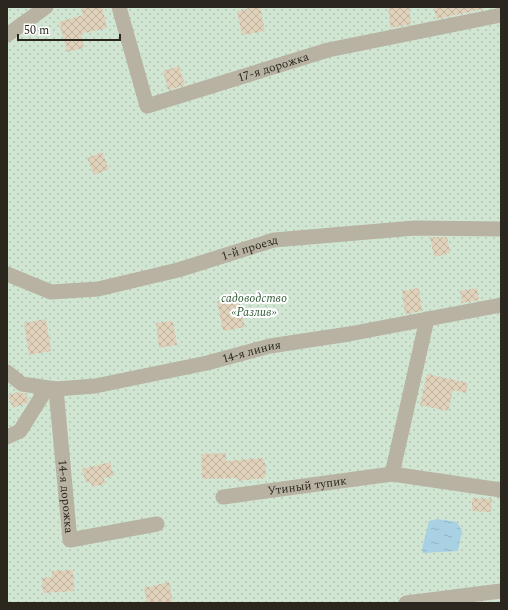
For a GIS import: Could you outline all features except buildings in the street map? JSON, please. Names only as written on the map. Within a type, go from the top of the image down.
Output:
[{"type":"street","points":[[7,35],[46,7]]},
{"type":"street","name":"17-я дорожка","points":[[119,7],[147,106],[328,50],[501,16]]},
{"type":"street","name":"1-й проезд","points":[[7,274],[51,292],[98,289],[178,270],[274,240],[415,228],[501,229]]},
{"type":"street","name":"14-я линия","points":[[7,372],[22,384],[52,389],[95,386],[207,363],[270,346],[350,334],[501,305]]},
{"type":"street","points":[[392,474],[426,319]]},
{"type":"street","points":[[7,437],[20,431],[52,389]]},
{"type":"street","name":"14-я дорожка","points":[[52,389],[70,540],[157,524]]},
{"type":"street","name":"Утиный тупик","points":[[223,498],[392,474],[501,490]]},
{"type":"street","points":[[406,603],[501,591]]},
{"type":"green space","name":"садоводство «Разлив»","points":[[7,7],[501,7],[501,603],[7,603]]},
{"type":"water","points":[[437,519],[457,522],[462,531],[458,551],[423,553],[422,549],[429,521]]}]
